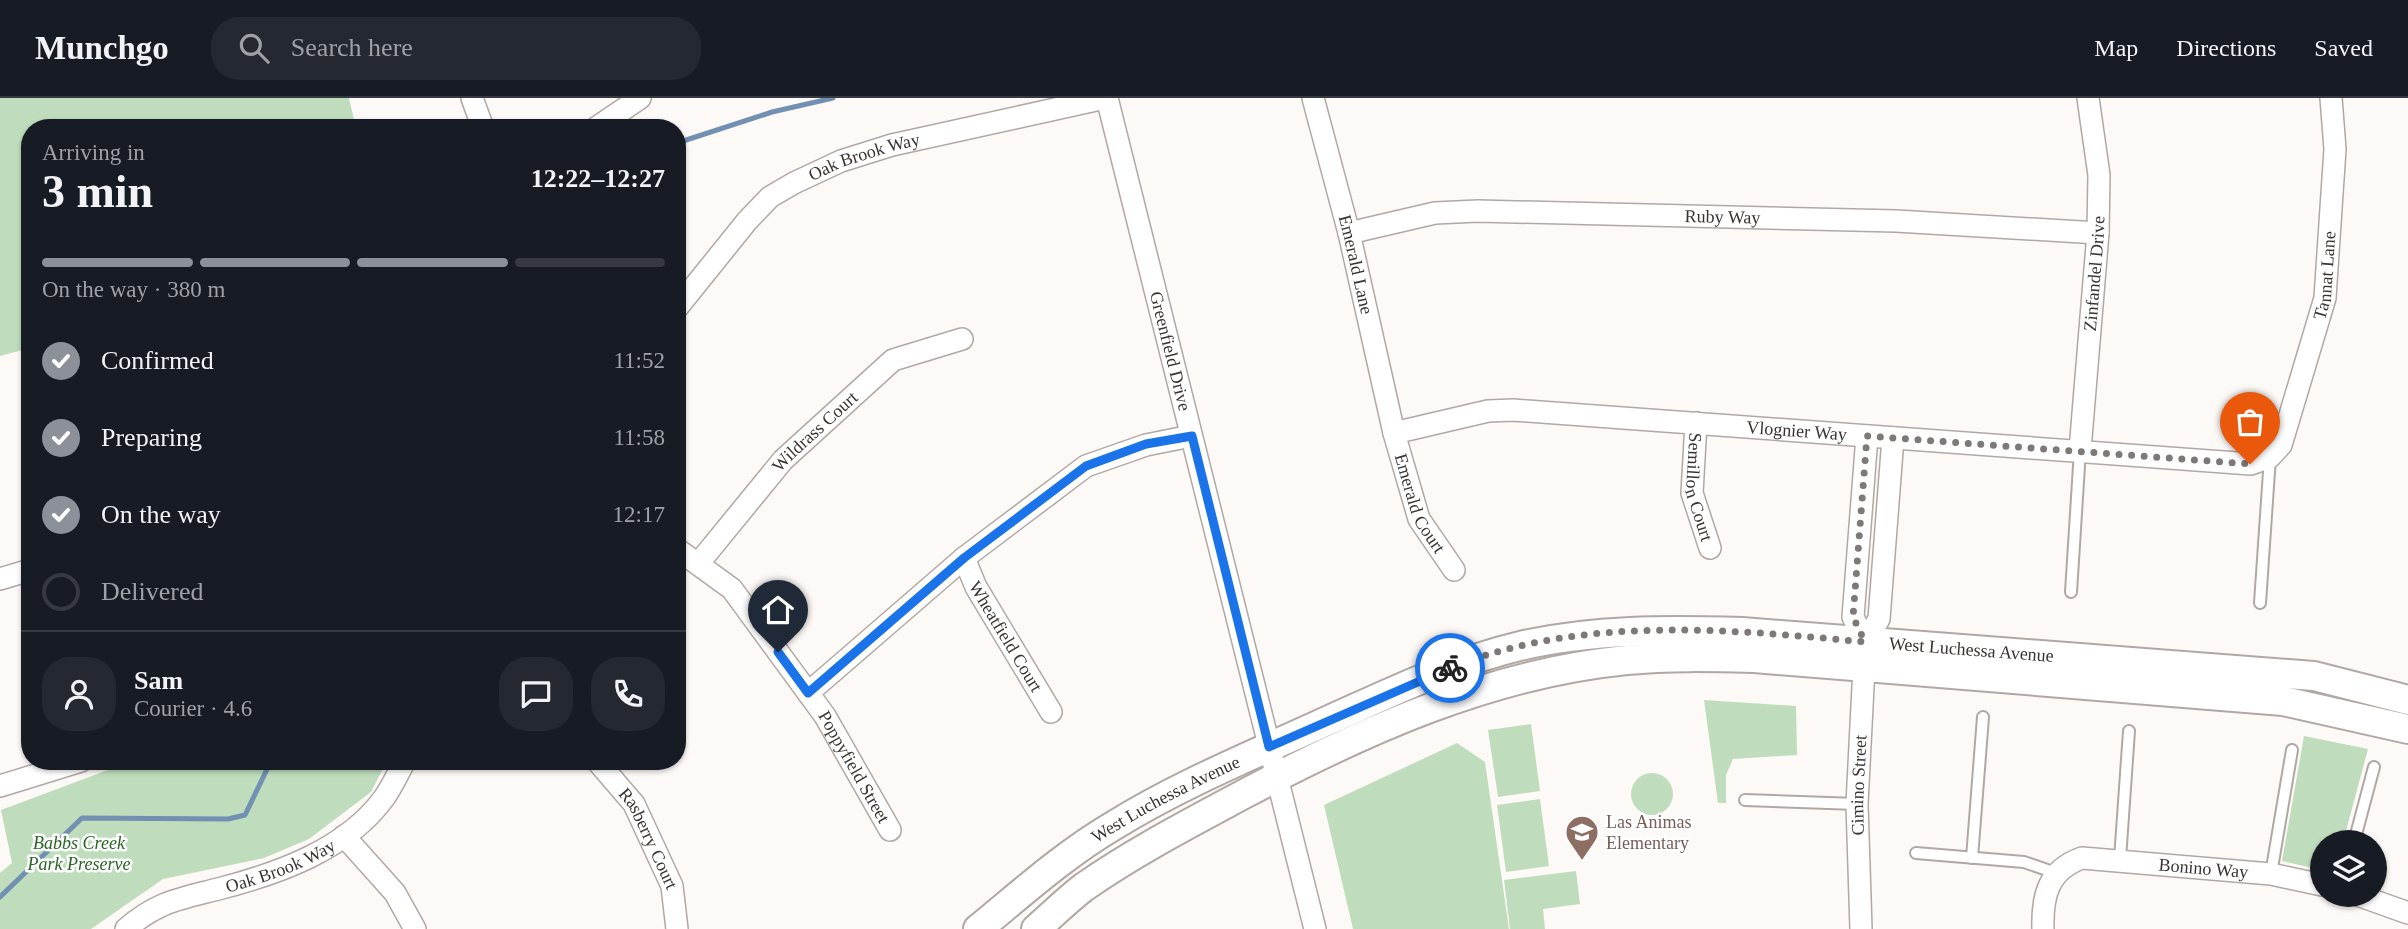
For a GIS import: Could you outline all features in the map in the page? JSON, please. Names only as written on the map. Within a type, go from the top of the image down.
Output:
[{"type":"street","points":[[472,98],[480,119]]},
{"type":"street","points":[[609,119],[640,98]]},
{"type":"street","name":"Oak Brook Way","points":[[686,297],[769,197],[794,183],[841,161],[892,145],[1106,98]]},
{"type":"street","name":"Greenfield Drive","points":[[1106,98],[1315,929]]},
{"type":"street","name":"Emerald Lane","points":[[1313,98],[1349,233],[1394,433]]},
{"type":"street","name":"Zinfandel Drive","points":[[2080,450],[2098,233],[2099,175],[2088,98]]},
{"type":"street","name":"Tannat Lane","points":[[2275,451],[2325,298],[2335,149],[2331,98]]},
{"type":"street","name":"Ruby Way","points":[[1349,233],[1434,213],[1478,211],[1896,221],[2098,233]]},
{"type":"street","name":"Wildrass Court","points":[[698,564],[783,460],[893,360],[962,339]]},
{"type":"street","name":"Vlognier Way","points":[[1394,433],[1489,411],[1513,410],[2250,464],[2275,451]]},
{"type":"street","name":"Semillon Court","points":[[1696,423],[1692,493],[1710,548]]},
{"type":"street","name":"Emerald Court","points":[[1394,433],[1419,519],[1454,570]]},
{"type":"street","points":[[808,693],[964,558],[1086,466],[1146,444],[1192,436]]},
{"type":"street","name":"Cimino Street","points":[[1861,929],[1857,804],[1864,655],[1853,617],[1867,436]]},
{"type":"street","name":"Cimino Street","points":[[1864,655],[1879,619],[1892,438]]},
{"type":"street","name":"Poppyfield Street","points":[[686,555],[732,589],[825,716],[890,830]]},
{"type":"street","name":"Wheatfield Court","points":[[964,558],[976,587],[1051,712]]},
{"type":"street","points":[[0,579],[21,573]]},
{"type":"street","name":"West Luchessa Avenue","points":[[978,929],[1059,862],[1112,826],[1190,783],[1467,662],[1520,646],[1566,638],[1684,630],[1864,655],[2283,701],[2408,729]]},
{"type":"street","name":"West Luchessa Avenue","points":[[1036,929],[1083,888],[1181,827],[1277,777],[1400,719],[1509,682],[1564,670],[1625,660],[1686,656],[1864,655],[2314,676],[2408,700]]},
{"type":"street","points":[[0,786],[52,770]]},
{"type":"street","name":"Oak Brook Way","points":[[126,929],[146,911],[183,895],[217,889],[315,856],[344,836],[383,800],[400,770]]},
{"type":"street","name":"Rasberry Court","points":[[605,770],[634,804],[671,886],[677,929]]},
{"type":"street","points":[[344,836],[396,893],[415,929]]},
{"type":"street","name":"Bonino Way","points":[[2056,873],[2067,863],[2082,858],[2120,859],[2271,874],[2310,882]]},
{"type":"street","points":[[2043,929],[2047,886],[2056,873]]},
{"type":"street","points":[[2387,905],[2408,913]]},
{"type":"lane","points":[[2071,592],[2080,450]]},
{"type":"lane","points":[[2260,603],[2275,451]]},
{"type":"lane","points":[[1972,858],[1983,717]]},
{"type":"lane","points":[[2120,859],[2129,731]]},
{"type":"lane","points":[[2271,874],[2292,750]]},
{"type":"lane","points":[[2357,830],[2374,767]]},
{"type":"lane","points":[[1745,800],[1857,804]]},
{"type":"lane","points":[[1916,853],[2024,862],[2056,873]]},
{"type":"green space","points":[[0,98],[349,98],[354,119],[21,119],[21,350],[0,356]]},
{"type":"green space","points":[[1704,700],[1796,706],[1797,755],[1733,759],[1726,775],[1726,803],[1718,803]]},
{"type":"green space","points":[[1531,724],[1540,791],[1498,797],[1488,730]]},
{"type":"green space","points":[[2304,736],[2368,749],[2346,830],[2310,830],[2310,867],[2282,861]]},
{"type":"green space","points":[[1457,743],[1485,762],[1509,929],[1353,929],[1324,805]]},
{"type":"green space","name":"Babbs Creek Park Preserve","points":[[108,770],[382,770],[371,792],[309,839],[264,858],[163,879],[91,929],[0,929],[0,873],[12,863],[1,810]]},
{"type":"green space","points":[[1652,773],[1667,779],[1673,794],[1667,809],[1652,815],[1637,809],[1631,794],[1637,779]]},
{"type":"green space","points":[[1540,799],[1549,866],[1506,872],[1497,805]]},
{"type":"green space","points":[[1576,871],[1580,904],[1543,909],[1545,929],[1510,929],[1504,880]]},
{"type":"waterway","points":[[686,140],[772,112],[833,98]]},
{"type":"waterway","points":[[0,897],[82,818],[228,819],[245,815],[267,770]]},
{"type":"way so far","points":[[1450,668],[1520,646],[1620,632],[1742,632],[1865,642],[1853,617],[1867,436],[2250,464]]},
{"type":"place","name":"Las Animas Elementary","points":[[1582,862]]},
{"type":"route","points":[[778,652],[808,693],[964,558],[1086,466],[1146,444],[1192,436],[1269,747],[1450,668]]}]
